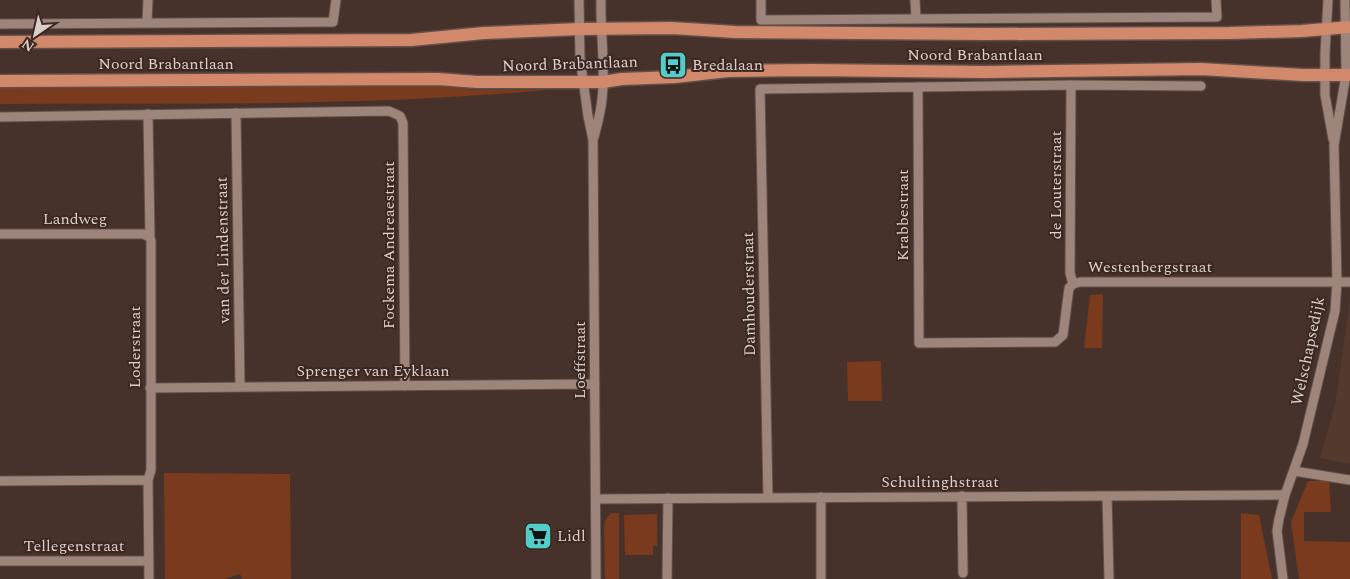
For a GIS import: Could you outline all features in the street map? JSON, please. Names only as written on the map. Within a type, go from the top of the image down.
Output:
[{"type":"main road","name":"Noord Brabantlaan","points":[[0,42],[411,40],[484,33],[579,29],[672,28],[735,32],[996,34],[1230,33],[1348,27]]},
{"type":"main road","name":"Noord Brabantlaan","points":[[0,81],[438,79],[478,82],[584,83],[675,77],[728,71],[812,70],[995,72],[1201,69],[1348,75]]},
{"type":"street","points":[[147,22],[148,0]]},
{"type":"street","points":[[0,24],[333,22],[336,0]]},
{"type":"street","points":[[579,0],[579,29]]},
{"type":"street","points":[[600,29],[601,0]]},
{"type":"street","points":[[761,0],[761,20],[1216,17],[1216,0]]},
{"type":"street","points":[[915,0],[916,18]]},
{"type":"street","name":"Welschapsedijk","points":[[1283,579],[1277,531],[1285,495],[1303,444],[1335,311],[1337,282],[1334,144],[1324,75],[1328,0]]},
{"type":"street","name":"Welschapsedijk","points":[[1334,144],[1348,75],[1348,27],[1345,0]]},
{"type":"street","name":"Loeffstraat","points":[[579,29],[580,58],[593,140],[596,579]]},
{"type":"street","name":"Loeffstraat","points":[[593,140],[601,108],[603,82],[600,29]]},
{"type":"street","name":"de Louterstraat","points":[[1071,86],[1070,273],[1073,284]]},
{"type":"street","name":"Noord Brabantlaan","points":[[760,89],[1201,86]]},
{"type":"street","name":"Krabbestraat","points":[[918,87],[919,343]]},
{"type":"street","name":"Damhouderstraat","points":[[760,89],[768,498]]},
{"type":"street","name":"Fockema Andreaestraat","points":[[236,113],[389,111],[400,116],[403,123],[405,386]]},
{"type":"street","points":[[0,117],[236,113]]},
{"type":"street","name":"van der Lindenstraat","points":[[236,113],[240,387]]},
{"type":"street","name":"Loderstraat","points":[[148,114],[151,241],[151,470],[148,480],[149,579]]},
{"type":"street","name":"Landweg","points":[[0,234],[143,234],[150,237]]},
{"type":"street","name":"Westenbergstraat","points":[[919,343],[1055,342],[1063,335],[1069,288],[1073,284],[1080,282],[1350,282]]},
{"type":"street","name":"Sprenger van Eyklaan","points":[[150,388],[595,384]]},
{"type":"street","points":[[1294,471],[1350,480]]},
{"type":"street","points":[[0,481],[148,480]]},
{"type":"street","name":"Schultinghstraat","points":[[596,499],[1285,495]]},
{"type":"street","points":[[962,496],[962,573]]},
{"type":"street","points":[[1107,496],[1108,579]]},
{"type":"street","points":[[821,497],[821,579]]},
{"type":"street","points":[[667,579],[668,498]]},
{"type":"street","name":"Tellegenstraat","points":[[0,561],[149,561]]},
{"type":"shaded area","points":[[431,84],[475,90],[546,90],[342,102],[0,104],[0,86]]},
{"type":"shaded area","points":[[1103,294],[1102,348],[1084,348],[1090,295]]},
{"type":"shaded area","points":[[1350,300],[1350,464],[1320,458],[1335,405]]},
{"type":"shaded area","points":[[881,361],[882,401],[848,401],[847,362]]},
{"type":"shaded area","points":[[164,473],[290,474],[291,579],[242,579],[240,574],[225,579],[165,579]]},
{"type":"shaded area","points":[[1308,481],[1329,481],[1331,512],[1304,512],[1304,541],[1350,542],[1350,579],[1299,579],[1291,522]]},
{"type":"shaded area","points":[[611,513],[619,513],[619,579],[605,579],[604,526],[606,519]]},
{"type":"shaded area","points":[[1241,513],[1259,515],[1272,579],[1241,579]]},
{"type":"shaded area","points":[[657,514],[657,546],[653,546],[653,555],[625,555],[624,515]]},
{"type":"place","name":"Bredalaan","points":[[673,65]]},
{"type":"place","name":"Lidl","points":[[538,536]]}]
